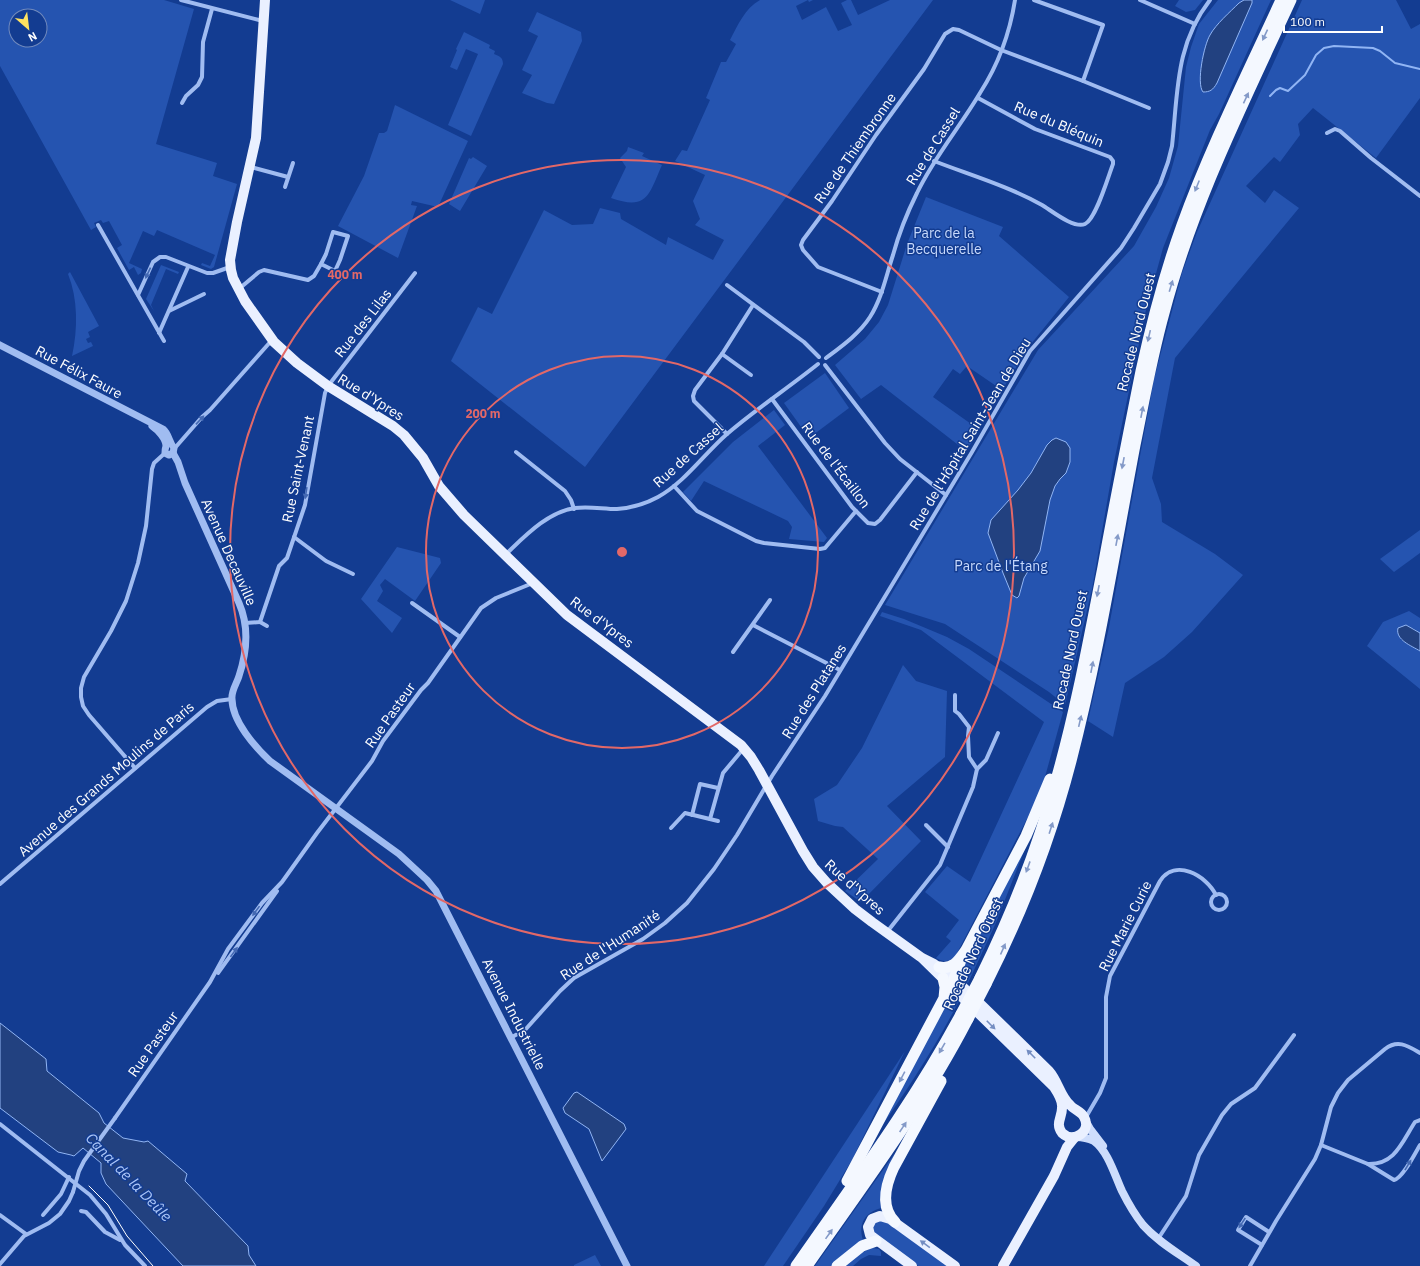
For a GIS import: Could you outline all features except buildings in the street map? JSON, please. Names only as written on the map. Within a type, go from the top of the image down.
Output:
[{"type":"highway","name":"Rocade Nord Ouest","points":[[796,1266],[903,1111],[965,1017],[1016,920],[1044,847],[1063,790],[1071,734],[1080,703],[1141,371],[1162,284],[1178,235],[1201,176],[1281,0]]},
{"type":"highway","name":"Rocade Nord Ouest","points":[[1080,703],[1090,679],[1152,364],[1170,288],[1190,228],[1208,181],[1291,0]]},
{"type":"highway","points":[[939,967],[946,968],[952,966],[960,959],[966,950],[1026,836],[1058,757],[1071,734]]},
{"type":"highway","points":[[815,1239],[822,1221],[855,1167],[944,998],[955,985],[966,950]]},
{"type":"highway","points":[[944,998],[945,987],[955,985]]},
{"type":"highway","name":"Rocade Nord Ouest","points":[[807,1266],[920,1102],[960,1035],[965,1017]]},
{"type":"highway","points":[[895,1222],[889,1214],[886,1206],[886,1193],[889,1178],[947,1068],[960,1035]]},
{"type":"highway","points":[[837,1266],[862,1246],[876,1241]]},
{"type":"main road","points":[[228,268],[237,222],[255,148],[258,128],[265,0]]},
{"type":"main road","name":"Rue d'Ypres","points":[[228,268],[237,289],[272,340],[297,363],[328,386],[393,426],[404,435],[419,452],[440,486],[453,502],[474,525],[572,619],[735,739],[744,748],[754,761],[803,852],[820,875],[855,909],[922,958],[955,985],[1049,1071],[1067,1102],[1082,1115],[1092,1132],[1102,1143],[1122,1190],[1142,1224],[1158,1239],[1196,1266]]},
{"type":"main road","name":"Rue d'Ypres","points":[[922,958],[939,967],[1054,1087],[1062,1104],[1060,1117]]},
{"type":"main road","points":[[1003,1266],[1054,1176],[1067,1147],[1075,1137],[1084,1130],[1086,1126],[1082,1115],[1068,1110],[1060,1117],[1058,1123],[1062,1143],[1058,1165]]},
{"type":"main road","points":[[1060,1129],[1065,1136],[1075,1137]]},
{"type":"main road","name":"Rue d'Ypres","points":[[1075,1137],[1088,1138],[1095,1143],[1110,1163]]},
{"type":"main road","points":[[912,1266],[876,1241],[870,1235],[868,1225],[872,1219],[877,1216],[883,1216],[895,1222],[955,1266]]},
{"type":"street","points":[[181,0],[263,22]]},
{"type":"street","name":"Rue de Cassel","points":[[826,358],[851,339],[863,326],[877,305],[905,220],[918,191],[934,162],[978,98],[991,74],[1009,26],[1014,0]]},
{"type":"street","points":[[1034,0],[1103,24],[1083,81]]},
{"type":"street","points":[[1140,0],[1195,24]]},
{"type":"street","name":"Rue de l'Hôpital Saint-Jean de Dieu","points":[[878,608],[1030,351],[1120,248],[1137,224],[1156,191],[1171,152],[1181,61],[1187,41],[1195,24],[1210,0]]},
{"type":"street","points":[[182,103],[186,96],[198,85],[202,77],[203,42],[212,9]]},
{"type":"street","name":"Rue de Thiembronne","points":[[882,292],[818,268],[803,250],[802,242],[924,69],[945,34],[953,29],[959,30],[1001,50],[1149,108]]},
{"type":"street","name":"Rue du Bléquin","points":[[934,162],[1005,187],[1075,225],[1084,225],[1092,218],[1113,164],[1112,159],[1027,125],[978,98]]},
{"type":"street","points":[[1327,133],[1335,129],[1340,130],[1366,154],[1420,196]]},
{"type":"street","points":[[285,187],[293,163]]},
{"type":"street","points":[[250,167],[288,177]]},
{"type":"street","points":[[98,224],[164,341]]},
{"type":"street","points":[[237,289],[247,283],[259,272],[264,270],[308,280],[314,276],[321,264],[328,250],[333,232],[348,236],[340,260],[334,271],[321,264]]},
{"type":"street","points":[[138,295],[153,262],[157,258],[163,256],[210,273],[228,268]]},
{"type":"street","points":[[159,333],[188,266]]},
{"type":"street","name":"Rue des Lilas","points":[[328,386],[416,272]]},
{"type":"street","points":[[727,286],[807,345],[819,358]]},
{"type":"street","points":[[169,310],[204,294]]},
{"type":"street","points":[[727,434],[694,401],[693,396],[695,390],[722,354],[753,305]]},
{"type":"street","points":[[135,768],[83,706],[81,688],[84,677],[111,631],[126,601],[138,563],[146,526],[152,469],[154,463],[170,449],[272,340]]},
{"type":"street","name":"Rue Félix Faure","points":[[0,345],[146,421],[160,434],[170,449]]},
{"type":"street","points":[[722,354],[751,376]]},
{"type":"street","points":[[819,358],[826,358],[827,362],[825,365]]},
{"type":"street","points":[[819,358],[818,364],[822,366],[825,365]]},
{"type":"street","name":"Rue de Cassel","points":[[505,555],[534,529],[557,514],[574,508],[618,509],[634,506],[654,499],[674,486],[727,434],[818,364]]},
{"type":"street","points":[[825,365],[880,438],[895,454],[946,495]]},
{"type":"street","name":"Rue Saint-Venant","points":[[260,622],[279,566],[286,560],[305,505],[325,393],[328,386]]},
{"type":"street","name":"Rue de l'Écaillon","points":[[772,399],[856,511],[868,523],[873,524],[878,522],[917,472]]},
{"type":"street","name":"Avenue Decauville","points":[[170,449],[178,462],[185,483],[240,603],[245,623],[245,650],[232,699]]},
{"type":"street","points":[[516,452],[563,488],[569,496],[574,508]]},
{"type":"street","points":[[674,486],[697,511],[756,541],[764,543],[820,549],[825,548],[856,511]]},
{"type":"street","points":[[294,537],[326,561],[353,574]]},
{"type":"street","name":"Rue Pasteur","points":[[26,1234],[50,1222],[66,1206],[73,1192],[82,1164],[210,982],[264,911],[282,882],[372,761],[383,741],[420,690],[428,683],[479,611],[496,598],[534,583]]},
{"type":"street","points":[[733,652],[770,600]]},
{"type":"street","points":[[412,603],[460,637]]},
{"type":"street","name":"Rue des Platanes","points":[[767,785],[814,713],[878,608]]},
{"type":"street","points":[[245,623],[260,622],[267,626]]},
{"type":"street","points":[[752,625],[840,670]]},
{"type":"street","points":[[955,695],[955,711],[959,714],[968,727],[968,757],[977,769]]},
{"type":"street","points":[[232,699],[234,712],[241,727],[260,752],[280,769],[336,808]]},
{"type":"street","name":"Avenue des Grands Moulins de Paris","points":[[0,884],[207,707],[217,701],[232,699]]},
{"type":"street","points":[[887,933],[940,865],[972,787],[977,769],[986,760],[998,733]]},
{"type":"street","points":[[710,819],[718,788],[725,769],[744,748]]},
{"type":"street","points":[[692,815],[700,784],[718,788]]},
{"type":"street","name":"Rue de l'Humanité","points":[[512,1037],[525,1030],[560,991],[574,978],[643,939],[659,928],[682,907],[714,869],[737,835],[767,785]]},
{"type":"street","name":"Avenue Industrielle","points":[[336,808],[399,854],[430,883],[436,891],[512,1037],[627,1266]]},
{"type":"street","points":[[671,828],[685,813],[718,821]]},
{"type":"street","points":[[926,825],[948,847]]},
{"type":"street","name":"Rue Marie Curie","points":[[1082,1115],[1098,1097],[1104,1086],[1107,1074],[1106,997],[1108,981],[1114,966],[1160,881],[1164,876],[1171,872],[1179,870],[1186,871],[1205,880],[1211,886],[1216,895]]},
{"type":"street","points":[[1158,1239],[1186,1196],[1199,1155],[1225,1111],[1235,1101],[1254,1088],[1294,1035]]},
{"type":"street","points":[[1250,1266],[1269,1232],[1315,1159],[1321,1145],[1333,1102],[1348,1080],[1391,1045],[1402,1044],[1420,1053]]},
{"type":"street","name":"Rue Marie Curie","points":[[1082,1115],[1098,1097]]},
{"type":"street","points":[[1368,1164],[1383,1162],[1394,1156],[1415,1122],[1420,1120]]},
{"type":"street","points":[[0,1124],[90,1195],[102,1208],[121,1240],[144,1266]]},
{"type":"street","points":[[1321,1145],[1368,1164],[1392,1179],[1398,1179],[1402,1175],[1420,1145]]},
{"type":"street","points":[[43,1215],[61,1194],[70,1178]]},
{"type":"street","points":[[80,1211],[86,1212],[106,1232],[121,1240]]},
{"type":"street","points":[[0,1214],[26,1234],[0,1264]]},
{"type":"street","points":[[1262,1245],[1238,1230],[1246,1217],[1269,1232]]},
{"type":"green space","points":[[0,0],[164,0],[194,9],[156,144],[217,163],[213,176],[237,184],[214,267],[211,269],[201,265],[202,263],[210,266],[215,255],[157,230],[154,236],[143,231],[129,263],[142,269],[141,273],[138,275],[134,267],[129,270],[117,248],[122,245],[109,221],[103,223],[101,220],[94,223],[96,227],[91,230],[0,66]]},
{"type":"green space","points":[[450,0],[485,0],[480,14]]},
{"type":"green space","points":[[760,0],[808,0],[796,6],[802,20],[826,7],[838,31],[852,25],[841,3],[847,0],[851,0],[858,15],[890,0],[933,0],[585,467],[451,361],[478,307],[492,314],[544,210],[572,225],[593,224],[600,208],[620,213],[621,219],[666,245],[668,237],[713,260],[724,240],[695,225],[700,219],[693,201],[705,175],[675,161],[682,150],[687,151],[710,100],[706,98],[721,62],[726,62],[736,44],[730,40],[742,17],[755,3]]},
{"type":"green space","points":[[1179,0],[1203,0],[1195,10],[1186,12],[1175,6]]},
{"type":"green space","name":"Parc de l'Étang","points":[[1218,0],[1271,0],[1219,114],[1210,130],[1163,248],[1146,310],[1114,462],[1092,589],[1065,705],[1049,692],[945,624],[885,605],[1038,350],[1134,246],[1156,207],[1169,178],[1178,146],[1186,67],[1191,47],[1199,24]]},
{"type":"green space","points":[[1302,0],[1396,0],[1411,29],[1420,24],[1420,98],[1376,158],[1313,108],[1298,124],[1300,135],[1280,162],[1274,157],[1246,186],[1265,203],[1274,190],[1299,208],[1175,358],[1152,478],[1161,504],[1162,522],[1215,554],[1243,575],[1192,632],[1164,657],[1125,683],[1113,737],[1088,721],[1109,627],[1154,379],[1182,273],[1197,232]]},
{"type":"green space","points":[[537,12],[581,32],[582,41],[554,104],[547,103],[522,93],[532,75],[522,70],[538,36],[528,31]]},
{"type":"green space","points":[[464,32],[490,45],[489,48],[495,51],[494,54],[499,56],[503,62],[471,136],[448,125],[478,54],[466,49],[457,70],[450,67]]},
{"type":"green space","points":[[395,105],[468,141],[438,207],[412,201],[411,205],[417,206],[398,258],[338,226],[364,176],[379,133],[384,133],[387,131]]},
{"type":"green space","points":[[628,147],[644,153],[642,156],[662,165],[650,192],[640,201],[623,202],[611,198],[626,167],[620,158],[627,151]]},
{"type":"green space","points":[[473,157],[487,166],[460,211],[449,204],[469,158],[471,159]]},
{"type":"green space","name":"Parc de la Becquerelle","points":[[926,197],[1003,227],[999,236],[1069,297],[1031,344],[1002,390],[967,366],[960,374],[953,369],[933,397],[974,426],[967,436],[973,440],[966,451],[881,385],[861,399],[835,365],[865,339],[879,322],[888,305],[907,244]]},
{"type":"green space","points":[[161,265],[179,272],[178,274],[166,269],[151,305],[154,311],[146,299]]},
{"type":"green space","points":[[70,272],[99,326],[88,332],[90,337],[86,339],[88,343],[91,342],[93,346],[72,356],[76,314],[74,294],[68,274]]},
{"type":"green space","points":[[825,373],[849,408],[809,438],[784,403]]},
{"type":"green space","points":[[774,410],[785,425],[758,446],[827,538],[824,542],[789,539],[792,527],[788,521],[704,481],[691,501],[683,492],[733,442]]},
{"type":"green space","points":[[1420,530],[1420,553],[1394,572],[1380,559]]},
{"type":"green space","points":[[397,547],[440,558],[441,563],[415,601],[385,579],[380,585],[383,591],[377,601],[402,618],[392,633],[361,599]]},
{"type":"green space","points":[[1409,611],[1420,618],[1420,633],[1413,628],[1400,639],[1420,651],[1420,689],[1367,646],[1383,622]]},
{"type":"green space","points":[[882,612],[904,619],[947,637],[969,649],[1063,712],[1043,784],[1029,815],[955,957],[948,961],[943,961],[936,958],[951,941],[946,937],[959,920],[925,892],[947,866],[970,882],[1044,722],[921,630],[880,616]]},
{"type":"green space","points":[[903,665],[916,681],[947,691],[945,757],[887,806],[921,841],[861,902],[845,891],[878,859],[843,827],[818,821],[814,799],[837,785],[862,748]]},
{"type":"green space","points":[[1027,844],[995,925],[968,983],[961,975],[964,962],[983,930]]},
{"type":"green space","points":[[952,998],[959,1001],[950,1018],[899,1102],[876,1134],[945,1004]]},
{"type":"green space","points":[[905,1051],[852,1160],[824,1206],[783,1266],[764,1266]]},
{"type":"green space","points":[[895,1153],[889,1167],[881,1208],[875,1210],[867,1216],[862,1224],[861,1229],[863,1240],[831,1266],[815,1266]]},
{"type":"green space","points":[[881,1218],[949,1266],[918,1266],[874,1234],[872,1224]]},
{"type":"green space","points":[[872,1248],[879,1249],[881,1256],[869,1255],[861,1259],[853,1266],[845,1266],[860,1253]]},
{"type":"green space","points":[[595,1255],[601,1266],[574,1266],[574,1265]]},
{"type":"water","points":[[1244,0],[1252,0],[1252,3],[1217,83],[1208,92],[1203,92],[1200,81],[1203,55],[1210,35],[1219,22]]},
{"type":"water","points":[[1056,438],[1066,442],[1070,448],[1070,462],[1066,473],[1055,486],[1050,500],[1040,551],[1024,578],[1019,596],[1017,598],[1012,595],[988,533],[991,520],[1031,473],[1047,445]]},
{"type":"water","points":[[1406,625],[1420,633],[1420,651],[1405,642],[1399,636],[1398,628]]},
{"type":"water","name":"Canal de la Deûle","points":[[0,1023],[46,1059],[47,1071],[99,1113],[104,1123],[123,1138],[144,1142],[148,1141],[187,1174],[185,1181],[248,1246],[249,1255],[256,1266],[183,1266],[106,1184],[101,1173],[101,1163],[83,1148],[74,1156],[58,1152],[0,1108]]},
{"type":"water","points":[[577,1092],[624,1124],[626,1129],[602,1161],[589,1129],[565,1113],[563,1108],[574,1093]]},
{"type":"waterway","points":[[1270,96],[1280,88],[1288,91],[1305,75],[1316,55],[1324,48],[1334,46],[1373,48],[1380,51],[1395,63],[1420,69]]},
{"type":"tram line","points":[[89,1186],[108,1205],[127,1236],[153,1266]]}]
